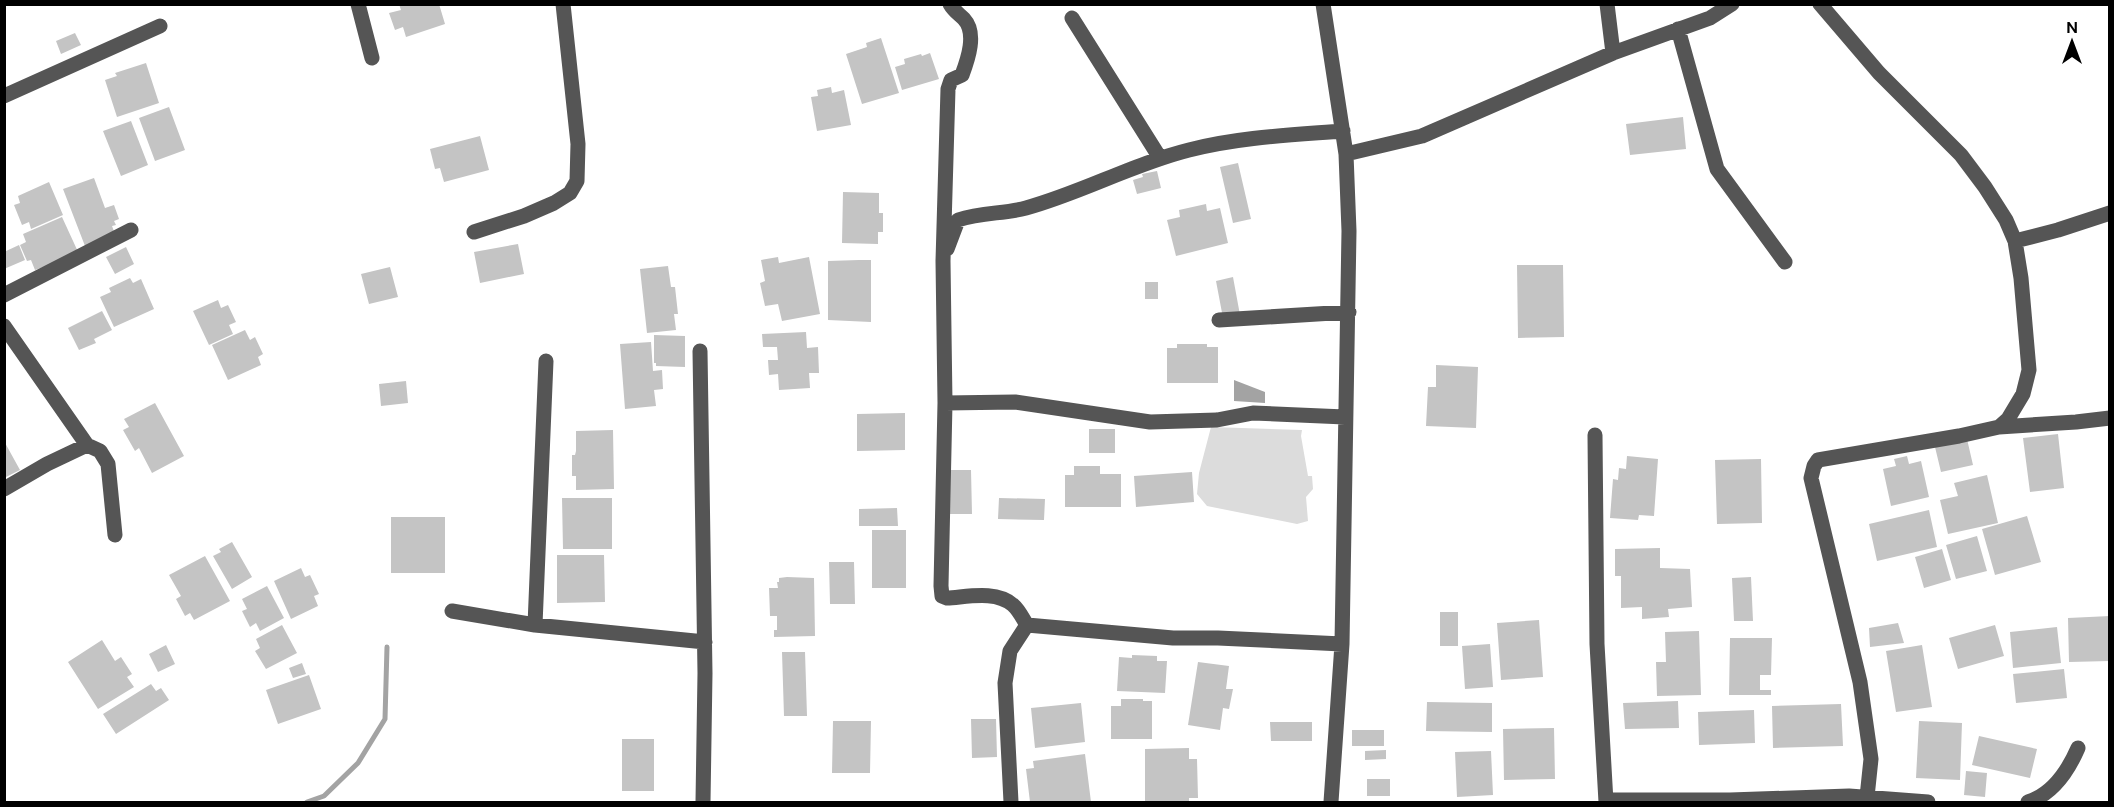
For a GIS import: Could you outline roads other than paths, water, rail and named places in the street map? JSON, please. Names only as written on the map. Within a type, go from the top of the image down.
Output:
[{"type":"street","points":[[358,4],[372,58]]},
{"type":"street","points":[[474,232],[524,216],[554,202],[570,193],[577,181],[578,144],[562,4]]},
{"type":"street","points":[[950,4],[965,20],[971,41],[962,75],[951,80],[948,89],[943,261],[945,403],[940,586],[942,596],[947,598],[997,597],[1013,605],[1027,625],[1173,638],[1342,644]]},
{"type":"street","points":[[1323,4],[1346,154],[1349,312],[1342,644],[1331,802]]},
{"type":"street","points":[[1607,4],[1613,53]]},
{"type":"street","points":[[1346,154],[1422,135],[1613,53],[1710,18],[1732,4]]},
{"type":"street","points":[[1820,4],[1879,73],[1961,155],[2006,220],[2015,241],[2021,278],[2029,370],[2024,394],[2008,419],[1999,427]]},
{"type":"street","points":[[1072,18],[1160,158]]},
{"type":"street","points":[[4,96],[160,26]]},
{"type":"street","points":[[1678,29],[1717,169],[1785,262]]},
{"type":"street","points":[[943,261],[958,220],[977,214],[1024,209],[1115,177],[1160,158],[1191,149],[1252,139],[1343,131]]},
{"type":"street","points":[[2015,241],[2109,213]]},
{"type":"street","points":[[4,295],[131,230]]},
{"type":"street","points":[[1219,320],[1349,312]]},
{"type":"street","points":[[4,326],[87,445],[100,451],[108,464],[115,536]]},
{"type":"street","points":[[700,351],[705,642],[703,802]]},
{"type":"street","points":[[535,625],[546,360]]},
{"type":"street","points":[[945,403],[1015,402],[1150,422],[1217,420],[1253,413],[1345,417]]},
{"type":"street","points":[[1867,797],[1871,759],[1860,682],[1812,478],[1814,466],[1818,460],[1999,427],[2109,418]]},
{"type":"street","points":[[1595,435],[1597,645],[1606,801],[1867,797],[1928,802]]},
{"type":"street","points":[[4,489],[47,464],[87,445]]},
{"type":"street","points":[[452,611],[535,625],[705,642]]},
{"type":"street","points":[[1011,802],[1005,683],[1010,651],[1027,625]]},
{"type":"street","points":[[2028,802],[2036,800],[2055,786],[2071,765],[2078,747]]},
{"type":"waterway","points":[[307,802],[324,796],[358,763],[385,719],[387,647]]}]
